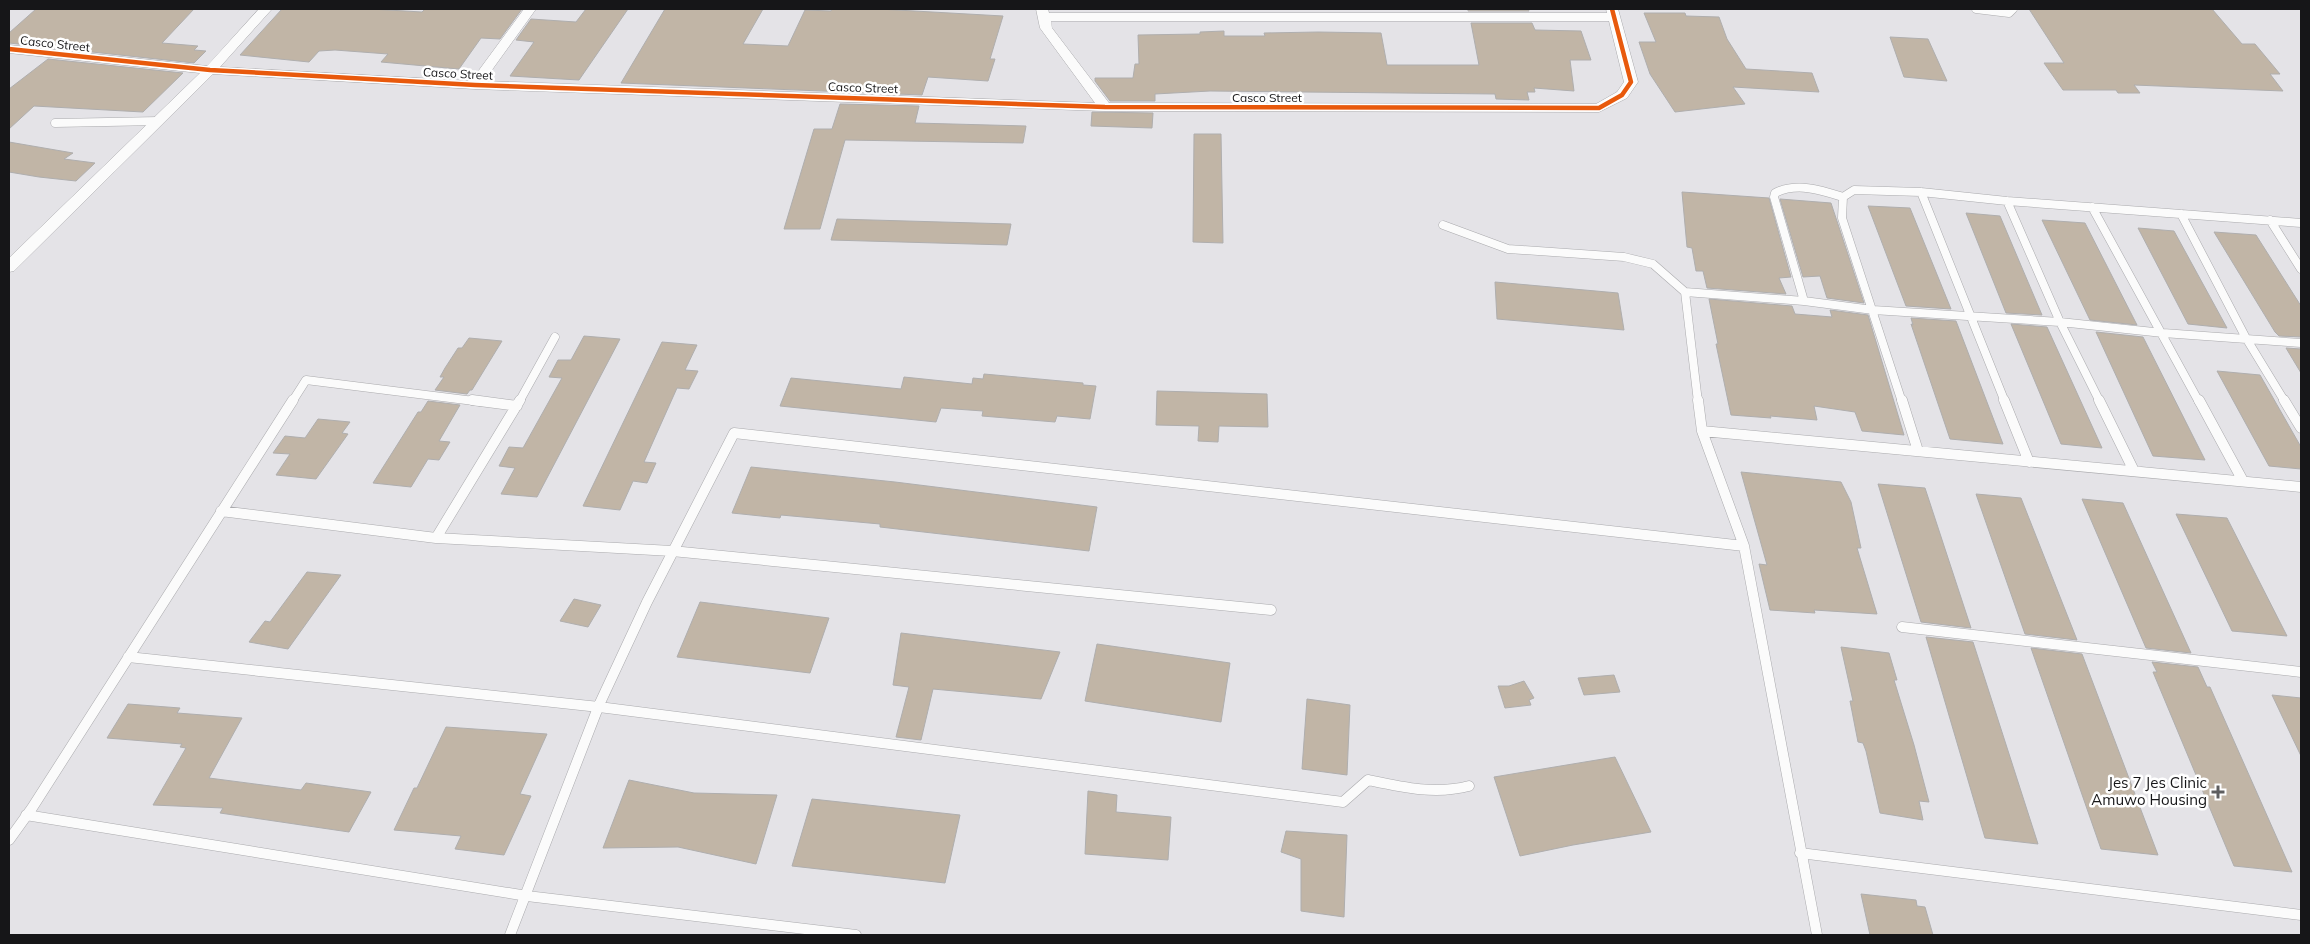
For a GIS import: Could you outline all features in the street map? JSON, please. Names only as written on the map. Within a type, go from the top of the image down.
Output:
[{"type":"street","points":[[9,267],[210,70],[266,9]]},
{"type":"street","points":[[475,85],[530,9]]},
{"type":"street","points":[[1105,107],[1046,28],[1042,13],[1613,13]]},
{"type":"street","name":"Casco Street","points":[[9,49],[210,70],[475,85],[1105,107],[1599,108],[1622,95],[1631,82],[1613,13]]},
{"type":"lane","points":[[1976,9],[2009,12],[2013,9]]},
{"type":"lane","points":[[55,123],[159,121]]},
{"type":"lane","points":[[1804,301],[1775,193],[1781,189],[1818,190],[1843,197],[1854,190],[1921,192],[2007,201],[2301,223]]},
{"type":"lane","points":[[1921,192],[2029,462]]},
{"type":"lane","points":[[1843,197],[1842,218],[1918,451]]},
{"type":"lane","points":[[2007,201],[2060,322],[2134,471]]},
{"type":"lane","points":[[2092,207],[2243,481]]},
{"type":"lane","points":[[2181,214],[2246,338],[2301,428]]},
{"type":"lane","points":[[2270,220],[2301,269]]},
{"type":"lane","points":[[1443,225],[1508,249],[1624,258],[1653,264],[1685,292],[1804,301],[1873,310],[2060,322],[2163,333],[2301,343]]},
{"type":"lane","points":[[1685,292],[1702,431],[1744,546],[1800,853],[1817,935]]},
{"type":"lane","points":[[436,538],[517,406],[555,337]]},
{"type":"lane","points":[[9,840],[306,380],[517,406]]},
{"type":"lane","points":[[1702,431],[2301,486]]},
{"type":"lane","points":[[510,935],[527,896],[599,707],[672,551],[734,433],[1744,546]]},
{"type":"lane","points":[[221,511],[436,538],[672,551],[1272,610]]},
{"type":"lane","points":[[1902,627],[2301,672]]},
{"type":"lane","points":[[128,657],[599,707],[1249,792],[1343,802],[1368,780],[1403,787],[1459,790],[1470,786]]},
{"type":"lane","points":[[26,815],[527,896],[856,935]]},
{"type":"lane","points":[[1800,853],[2301,915]]},
{"type":"building","points":[[36,9],[194,9],[162,43],[198,46],[194,50],[206,51],[194,63],[9,43],[9,33]]},
{"type":"building","points":[[282,9],[371,9],[422,12],[425,9],[522,9],[500,39],[481,38],[459,69],[381,62],[388,54],[335,50],[319,51],[309,62],[240,55]]},
{"type":"building","points":[[586,9],[628,9],[579,80],[510,76],[534,42],[516,40],[531,19],[576,22]]},
{"type":"building","points":[[665,9],[763,9],[743,44],[788,46],[805,10],[879,9],[1003,16],[990,59],[995,59],[988,81],[928,77],[922,95],[621,83]]},
{"type":"building","points":[[1468,9],[1528,9],[1529,11],[1468,11]]},
{"type":"building","points":[[2029,9],[2212,9],[2242,44],[2255,44],[2280,74],[2270,74],[2283,91],[2134,85],[2140,93],[2118,93],[2116,90],[2063,90],[2044,63],[2064,63]]},
{"type":"building","points":[[1644,13],[1685,13],[1686,16],[1719,17],[1727,39],[1746,69],[1812,73],[1819,92],[1733,87],[1745,104],[1675,112],[1650,74],[1639,42],[1656,42]]},
{"type":"building","points":[[1471,23],[1532,23],[1535,30],[1581,31],[1591,60],[1570,60],[1574,91],[1534,88],[1535,92],[1527,92],[1529,100],[1496,99],[1495,94],[1210,91],[1155,94],[1155,101],[1110,101],[1095,81],[1095,78],[1133,78],[1135,64],[1139,64],[1138,35],[1200,34],[1200,32],[1224,31],[1224,36],[1265,36],[1264,33],[1381,33],[1387,65],[1479,65]]},
{"type":"building","points":[[1890,37],[1928,39],[1947,81],[1904,77]]},
{"type":"building","points":[[48,59],[183,73],[143,112],[34,106],[9,129],[9,89]]},
{"type":"building","points":[[840,104],[919,106],[915,123],[1026,126],[1023,143],[845,140],[820,229],[784,229],[814,129],[832,129]]},
{"type":"building","points":[[1092,112],[1153,113],[1152,128],[1091,126]]},
{"type":"building","points":[[1194,134],[1221,134],[1223,243],[1193,242]]},
{"type":"building","points":[[9,142],[73,153],[64,159],[95,163],[76,181],[9,172]]},
{"type":"building","points":[[1682,192],[1769,198],[1791,277],[1779,278],[1786,294],[1707,288],[1703,271],[1696,271],[1692,248],[1687,247]]},
{"type":"building","points":[[1780,199],[1831,203],[1864,303],[1827,298],[1820,276],[1803,277]]},
{"type":"building","points":[[1868,206],[1910,208],[1951,309],[1906,306]]},
{"type":"building","points":[[1966,213],[2000,216],[2042,315],[2006,313]]},
{"type":"building","points":[[837,219],[1011,224],[1007,245],[831,240]]},
{"type":"building","points":[[2042,220],[2085,223],[2137,325],[2090,320]]},
{"type":"building","points":[[2138,228],[2174,231],[2227,328],[2188,324]]},
{"type":"building","points":[[2214,232],[2256,235],[2301,306],[2301,337],[2279,336],[2275,332]]},
{"type":"building","points":[[1495,282],[1618,293],[1624,330],[1497,319]]},
{"type":"building","points":[[1709,299],[1792,306],[1795,314],[1832,317],[1830,310],[1868,315],[1904,435],[1862,431],[1855,412],[1814,406],[1817,420],[1731,415],[1716,344],[1718,344]]},
{"type":"building","points":[[1911,318],[1956,321],[2003,444],[1950,439],[1911,324],[1913,325]]},
{"type":"building","points":[[2011,324],[2047,327],[2102,448],[2061,444]]},
{"type":"building","points":[[2096,332],[2143,337],[2205,460],[2153,456]]},
{"type":"building","points":[[584,336],[620,339],[537,497],[501,494],[515,468],[499,466],[509,447],[523,448],[562,378],[549,377],[558,360],[571,360]]},
{"type":"building","points":[[469,338],[502,341],[472,390],[467,394],[435,390],[444,377],[440,377],[458,348],[462,348]]},
{"type":"building","points":[[662,342],[697,345],[685,370],[698,371],[689,389],[677,388],[644,462],[656,463],[647,483],[633,481],[620,510],[583,506]]},
{"type":"building","points":[[2286,348],[2301,349],[2301,373]]},
{"type":"building","points":[[2217,371],[2260,375],[2301,447],[2301,469],[2269,466]]},
{"type":"building","points":[[984,374],[1083,383],[1083,385],[1096,386],[1090,419],[1057,416],[1055,422],[982,416],[983,411],[941,408],[936,422],[780,406],[791,378],[901,389],[904,377],[972,384],[973,378],[983,379]]},
{"type":"building","points":[[1157,391],[1267,394],[1268,427],[1219,426],[1218,442],[1198,441],[1199,426],[1156,425]]},
{"type":"building","points":[[428,401],[460,405],[439,441],[450,442],[439,460],[428,459],[411,487],[373,483],[418,412],[421,412]]},
{"type":"building","points":[[318,419],[350,422],[342,433],[348,434],[316,479],[276,475],[290,454],[273,453],[285,436],[305,438]]},
{"type":"building","points":[[751,467],[895,482],[1097,507],[1089,551],[880,527],[880,524],[781,515],[780,518],[732,513]]},
{"type":"building","points":[[1741,472],[1841,482],[1851,502],[1861,548],[1857,548],[1877,614],[1814,610],[1815,613],[1770,610],[1759,564],[1767,565]]},
{"type":"building","points":[[1878,484],[1925,488],[1971,628],[1921,622]]},
{"type":"building","points":[[1976,494],[2021,498],[2077,640],[2025,634]]},
{"type":"building","points":[[2082,499],[2123,503],[2191,653],[2146,648]]},
{"type":"building","points":[[2176,514],[2227,518],[2287,636],[2232,631]]},
{"type":"building","points":[[307,572],[341,575],[288,649],[249,642],[265,621],[270,622]]},
{"type":"building","points":[[574,599],[601,605],[588,627],[560,621]]},
{"type":"building","points":[[700,602],[829,618],[810,673],[677,657]]},
{"type":"building","points":[[901,633],[1060,652],[1041,699],[933,689],[921,740],[896,737],[909,687],[893,685]]},
{"type":"building","points":[[1926,637],[1973,642],[2038,844],[1985,838]]},
{"type":"building","points":[[1097,644],[1230,663],[1221,722],[1085,701]]},
{"type":"building","points":[[1841,647],[1889,653],[1897,680],[1894,680],[1929,802],[1919,801],[1923,820],[1880,813],[1866,751],[1863,743],[1858,742],[1850,701],[1853,701]]},
{"type":"building","points":[[2031,648],[2082,654],[2158,855],[2101,849]]},
{"type":"building","points":[[2152,662],[2198,667],[2207,687],[2210,687],[2292,872],[2234,866],[2153,672],[2157,672]]},
{"type":"building","points":[[1614,675],[1620,692],[1584,695],[1578,678]]},
{"type":"building","points":[[1524,681],[1534,698],[1529,700],[1531,705],[1505,708],[1498,686],[1509,686]]},
{"type":"building","points":[[2272,695],[2301,698],[2301,756]]},
{"type":"building","points":[[1307,699],[1350,705],[1347,775],[1302,769]]},
{"type":"building","points":[[128,704],[180,708],[177,713],[242,718],[209,778],[301,790],[306,783],[371,792],[349,832],[220,813],[223,808],[153,805],[186,748],[180,747],[182,744],[107,738]]},
{"type":"building","points":[[446,727],[547,734],[520,794],[531,796],[504,855],[455,849],[461,836],[394,830],[414,788],[417,788]]},
{"type":"building","points":[[1615,757],[1651,832],[1520,856],[1494,777]]},
{"type":"building","points":[[629,780],[694,793],[777,795],[756,864],[678,847],[603,848]]},
{"type":"building","points":[[1088,791],[1117,795],[1116,812],[1171,817],[1168,860],[1085,854]]},
{"type":"building","points":[[812,799],[960,815],[945,883],[792,866]]},
{"type":"building","points":[[1286,831],[1347,835],[1344,917],[1301,911],[1301,859],[1281,852]]},
{"type":"building","points":[[1861,894],[1916,900],[1917,906],[1925,907],[1933,935],[1870,935]]},
{"type":"cycle path","points":[[9,49],[210,70],[475,85],[1105,107],[1599,108],[1622,95],[1631,82],[1612,9]]},
{"type":"place","name":"Jes 7 Jes Clinic Amuwo Housing","points":[[2218,792]]}]
